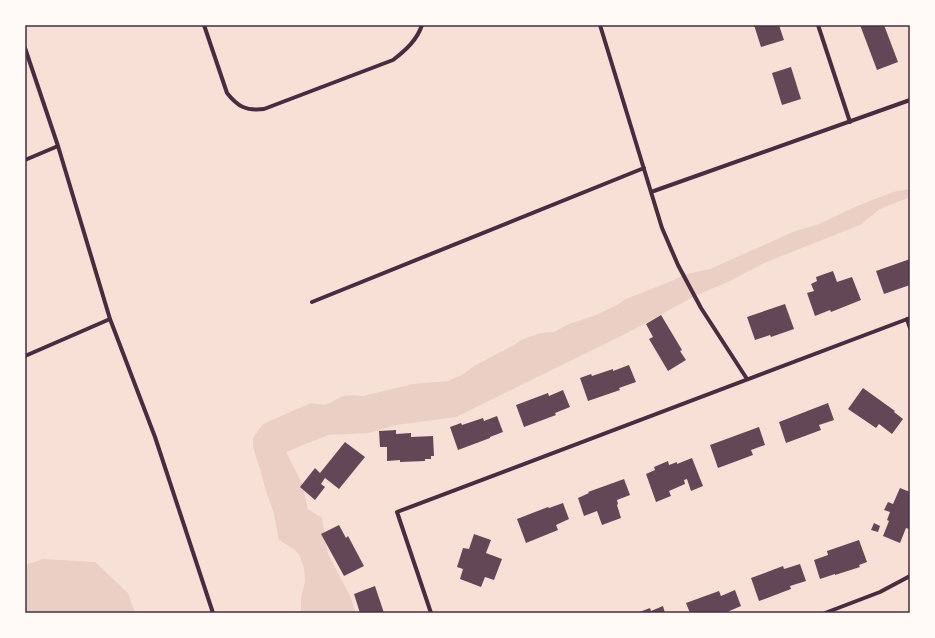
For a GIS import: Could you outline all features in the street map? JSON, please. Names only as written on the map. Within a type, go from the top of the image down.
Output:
[{"type":"street","points":[[204,25],[227,93],[234,102],[243,108],[264,110],[393,60],[406,50],[415,40],[422,25]]},
{"type":"street","points":[[600,25],[662,228],[678,265],[701,308],[747,379]]},
{"type":"street","points":[[818,25],[850,122]]},
{"type":"street","points":[[25,48],[58,146],[110,319],[155,438],[213,613]]},
{"type":"street","points":[[651,192],[910,100]]},
{"type":"street","points":[[25,160],[58,146]]},
{"type":"street","points":[[312,302],[644,168]]},
{"type":"street","points":[[430,613],[397,512],[909,318],[910,328]]},
{"type":"street","points":[[25,356],[110,319]]},
{"type":"street","points":[[825,613],[880,592],[910,576]]},
{"type":"shaded area","points":[[910,189],[910,197],[880,209],[860,225],[764,263],[730,281],[695,296],[629,332],[456,417],[396,425],[369,433],[328,435],[286,452],[302,483],[308,509],[322,518],[328,554],[350,596],[356,613],[301,613],[301,598],[305,582],[304,569],[300,556],[295,550],[279,540],[273,510],[253,446],[253,438],[263,424],[311,403],[325,405],[343,396],[363,396],[413,384],[448,381],[462,375],[474,366],[521,340],[540,333],[554,332],[569,324],[596,315],[626,299],[683,275],[710,269],[793,232],[819,224],[857,206],[893,192]]},
{"type":"shaded area","points":[[43,559],[95,562],[128,593],[135,613],[25,613],[25,565]]},
{"type":"building","points":[[754,25],[779,25],[784,40],[761,47]]},
{"type":"building","points":[[860,25],[884,25],[898,62],[877,70]]},
{"type":"building","points":[[791,67],[801,99],[782,105],[772,73]]},
{"type":"building","points":[[910,259],[910,285],[884,294],[876,271]]},
{"type":"building","points":[[833,271],[837,282],[852,277],[861,300],[831,312],[830,310],[815,316],[807,293],[814,291],[811,284],[817,281],[816,277]]},
{"type":"building","points":[[785,304],[794,329],[771,337],[770,335],[755,340],[747,317]]},
{"type":"building","points":[[661,315],[682,350],[680,351],[686,360],[668,371],[649,339],[653,337],[646,324]]},
{"type":"building","points":[[629,365],[636,382],[619,388],[620,390],[588,401],[580,378],[591,374],[592,376],[613,369],[613,371]]},
{"type":"building","points":[[863,388],[895,411],[894,412],[903,419],[892,434],[879,424],[876,428],[848,409]]},
{"type":"building","points":[[563,390],[570,407],[555,413],[556,415],[524,427],[516,405],[548,393],[549,396]]},
{"type":"building","points":[[828,403],[834,420],[819,425],[821,430],[786,443],[779,422]]},
{"type":"building","points":[[497,416],[503,432],[458,450],[450,427],[461,423],[462,425],[483,418],[484,421]]},
{"type":"building","points":[[759,427],[765,445],[751,450],[753,455],[718,468],[710,445]]},
{"type":"building","points":[[396,430],[396,434],[411,433],[411,437],[433,436],[434,456],[431,456],[431,459],[425,459],[425,461],[387,461],[387,447],[380,447],[379,431]]},
{"type":"building","points":[[345,442],[365,457],[339,489],[325,478],[321,484],[325,487],[315,500],[300,487],[315,468],[320,473]]},
{"type":"building","points":[[692,458],[703,486],[691,491],[687,479],[684,480],[685,484],[669,491],[671,496],[656,502],[646,474],[655,470],[654,467],[668,461],[669,465],[677,462],[677,464]]},
{"type":"building","points":[[624,479],[630,495],[617,500],[621,518],[602,525],[597,511],[584,516],[578,498],[589,493],[588,492]]},
{"type":"building","points":[[900,488],[910,492],[910,526],[909,529],[906,528],[900,543],[883,536],[889,521],[887,520],[890,512],[884,510],[888,502],[893,504]]},
{"type":"building","points":[[563,503],[569,519],[556,525],[558,530],[526,543],[517,519]]},
{"type":"building","points":[[874,523],[880,526],[878,532],[871,530]]},
{"type":"building","points":[[339,525],[346,538],[348,536],[364,566],[344,576],[321,534]]},
{"type":"building","points":[[474,534],[491,540],[486,553],[502,559],[494,580],[485,577],[481,587],[460,579],[463,569],[457,567],[463,548],[469,549]]},
{"type":"building","points":[[859,540],[867,562],[859,565],[860,567],[820,579],[814,560],[828,555],[827,551]]},
{"type":"building","points":[[800,564],[806,581],[790,586],[791,589],[759,601],[751,578],[783,566],[784,569]]},
{"type":"building","points":[[375,586],[384,613],[360,613],[354,594]]},
{"type":"building","points":[[735,590],[741,606],[727,612],[728,613],[690,613],[686,603],[719,591],[721,596]]},
{"type":"building","points":[[663,606],[665,613],[637,613],[650,608],[651,611]]}]
